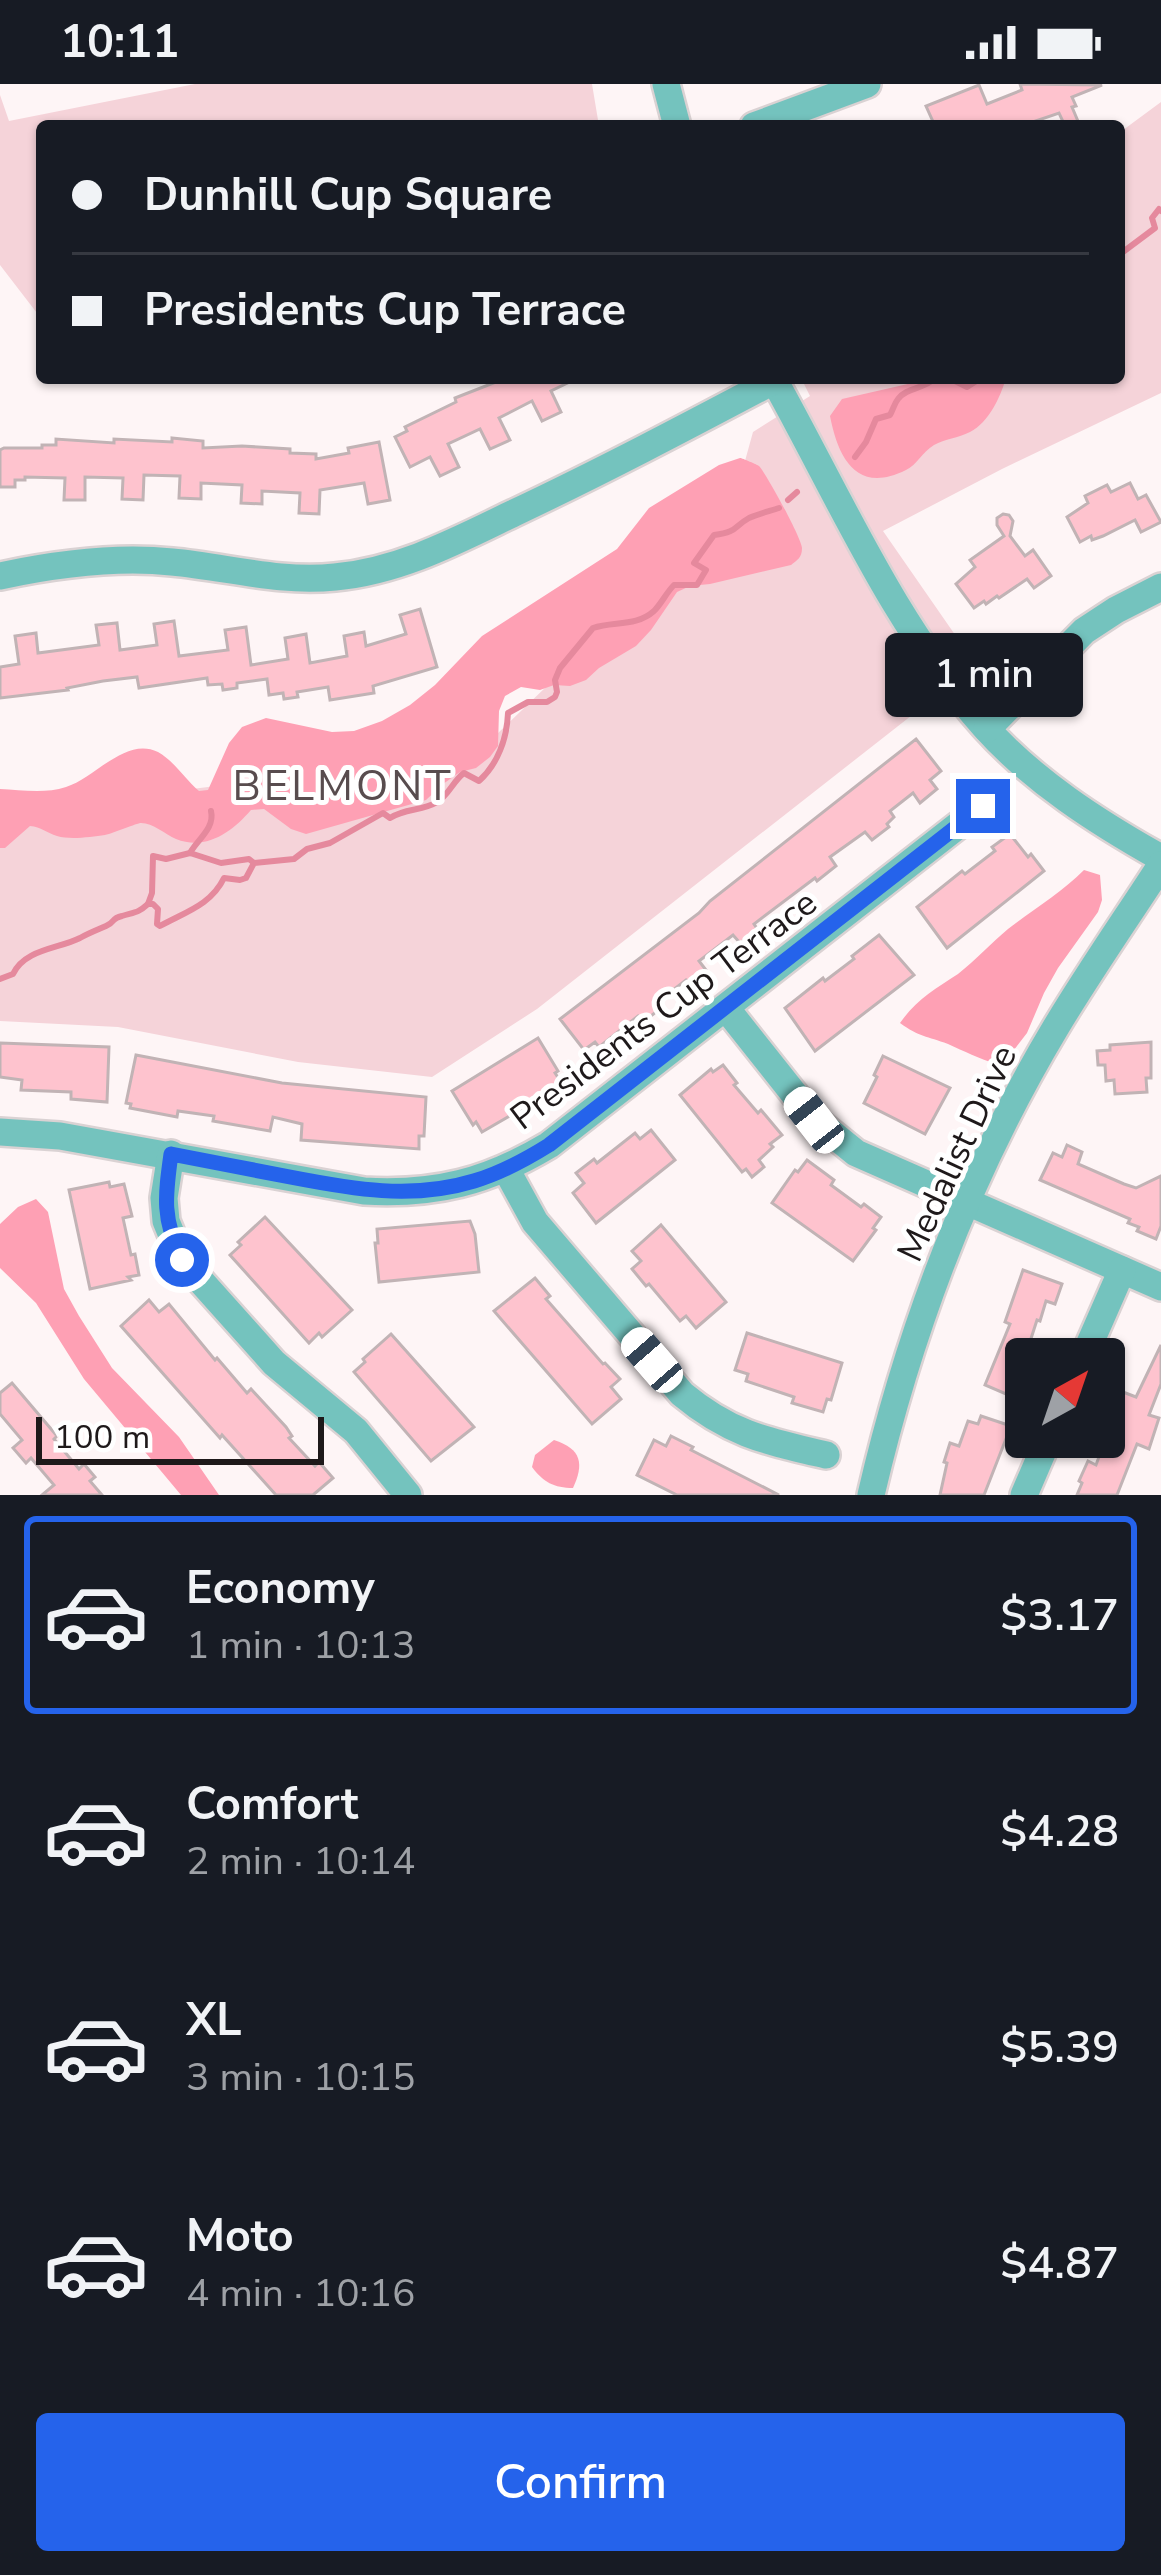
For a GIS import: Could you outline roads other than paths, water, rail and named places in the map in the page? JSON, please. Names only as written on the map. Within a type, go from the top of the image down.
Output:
[{"type":"street","points":[[666,84],[675,120]]},
{"type":"street","points":[[770,120],[867,84]]},
{"type":"street","points":[[0,576],[64,564],[119,561],[167,561],[296,579],[366,574],[407,563],[462,538],[604,470],[765,384]]},
{"type":"street","points":[[777,384],[934,664],[987,729],[1067,800],[1161,861]]},
{"type":"street","points":[[987,729],[1084,631],[1161,587]]},
{"type":"street","name":"Presidents Cup Terrace","points":[[0,1132],[60,1136],[364,1191],[400,1193],[454,1186],[506,1169],[549,1145],[983,806]]},
{"type":"street","name":"Medalist Drive","points":[[871,1495],[907,1361],[967,1202],[1056,1027],[1161,861]]},
{"type":"street","points":[[726,1008],[814,1120],[834,1138],[873,1162],[1161,1287]]},
{"type":"street","points":[[171,1154],[164,1198],[166,1221],[182,1260],[274,1364],[356,1431],[408,1495]]},
{"type":"street","points":[[506,1169],[536,1222],[682,1394],[706,1415],[734,1430],[826,1455]]},
{"type":"street","points":[[1092,1338],[1122,1270]]},
{"type":"street","points":[[1024,1495],[1040,1458]]},
{"type":"waterway","points":[[1125,250],[1155,228],[1152,218],[1161,211]]},
{"type":"waterway","points":[[855,457],[876,419],[890,415],[902,395],[926,384]]},
{"type":"waterway","points":[[961,384],[972,384]]},
{"type":"waterway","points":[[788,500],[797,492]]},
{"type":"waterway","points":[[0,979],[13,974],[25,959],[148,904],[158,909],[160,926],[205,901],[224,878],[246,878],[254,863],[294,859],[383,813],[390,818],[432,805],[464,773],[479,781],[500,750],[508,713],[528,702],[555,697],[560,668],[593,628],[640,619],[654,611],[674,585],[697,585],[706,570],[694,563],[714,535],[779,508]]},
{"type":"waterway","points":[[190,853],[208,828],[211,811]]},
{"type":"waterway","points":[[148,904],[153,856],[166,859],[190,853],[221,863],[249,859],[254,863]]},
{"type":"district","name":"BELMONT","points":[[343,785]]}]
